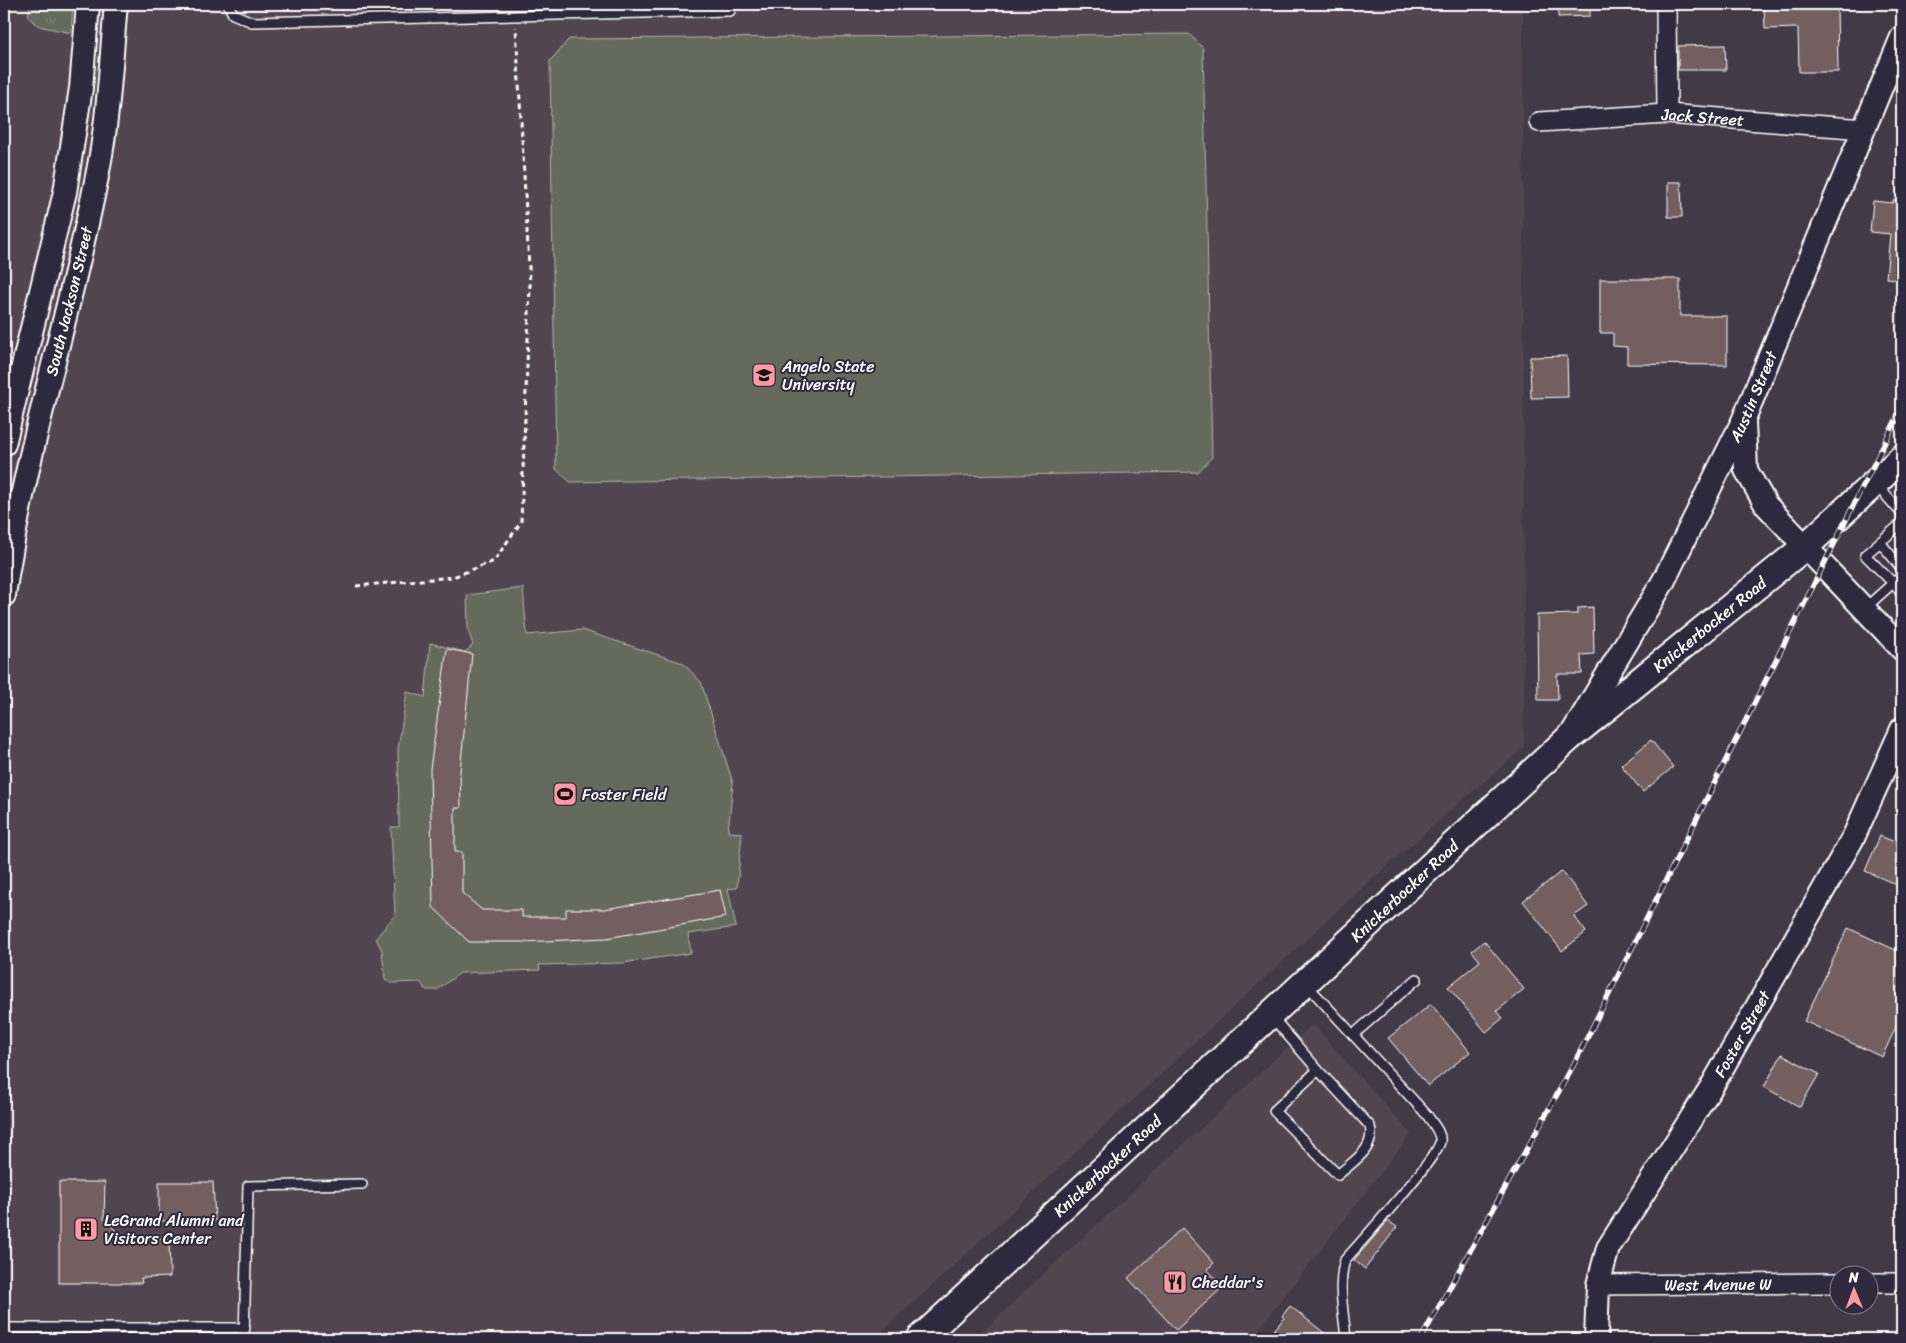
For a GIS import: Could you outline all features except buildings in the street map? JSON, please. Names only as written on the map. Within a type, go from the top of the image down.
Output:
[{"type":"main road","name":"Knickerbocker Road","points":[[920,1339],[1569,738],[1806,546],[1902,458]]},
{"type":"street","name":"South Jackson Street","points":[[4,444],[65,192],[81,88],[88,4]]},
{"type":"street","name":"South Jackson Street","points":[[4,595],[12,540],[30,456],[83,245],[100,164],[116,4]]},
{"type":"street","points":[[1666,4],[1667,114]]},
{"type":"street","name":"Austin Street","points":[[1569,738],[1664,582],[1744,421],[1902,37]]},
{"type":"street","name":"Jack Street","points":[[1539,122],[1667,114],[1865,129]]},
{"type":"street","points":[[1744,421],[1746,470],[1766,505],[1806,546],[1823,567],[1896,640]]},
{"type":"street","name":"Foster Street","points":[[1596,1339],[1598,1285],[1608,1248],[1712,1086],[1854,836],[1902,729]]},
{"type":"street","name":"West Avenue W","points":[[1598,1285],[1828,1283]]},
{"type":"street","points":[[1878,1283],[1902,1283]]},
{"type":"lane","points":[[228,4],[233,14],[252,22],[730,11]]},
{"type":"lane","points":[[1875,483],[1902,514]]},
{"type":"lane","points":[[1900,529],[1865,555],[1902,594]]},
{"type":"lane","points":[[1880,542],[1902,569]]},
{"type":"lane","points":[[1864,609],[1902,576]]},
{"type":"lane","points":[[1353,1035],[1417,979]]},
{"type":"lane","points":[[1305,983],[1427,1115],[1438,1132],[1440,1142],[1437,1150],[1419,1174],[1345,1260],[1341,1272],[1341,1283],[1346,1339]]},
{"type":"lane","points":[[1270,1015],[1370,1126],[1373,1136],[1370,1146],[1338,1175],[1274,1111],[1318,1070]]},
{"type":"lane","points":[[244,1339],[248,1186],[362,1184]]},
{"type":"lane","points":[[4,1328],[244,1328]]},
{"type":"path","points":[[356,586],[453,578],[494,561],[521,522],[530,286],[515,16]]},
{"type":"shaded area","name":"Angelo State University","points":[[4,4],[1523,4],[1524,747],[1373,878],[874,1339],[4,1339]]},
{"type":"shaded area","points":[[1313,1024],[1411,1134],[1251,1339],[974,1339]]},
{"type":"green space","points":[[30,4],[73,4],[71,33],[39,26],[28,17]]},
{"type":"green space","points":[[1189,34],[1203,48],[1212,457],[1198,472],[570,482],[556,469],[550,61],[569,39]]},
{"type":"green space","name":"Foster Field","points":[[523,588],[527,635],[582,630],[683,663],[701,682],[733,783],[728,832],[742,833],[737,888],[728,889],[736,927],[688,934],[691,953],[623,963],[539,965],[540,970],[460,973],[437,990],[426,990],[420,982],[391,983],[385,979],[382,951],[376,938],[395,915],[391,827],[399,827],[398,749],[407,692],[425,697],[430,643],[465,652],[473,645],[468,630],[467,595]]},
{"type":"railway","points":[[1421,1339],[1574,1064],[1902,408]]},
{"type":"place","name":"Angelo State University","points":[[764,375]]},
{"type":"place","name":"Foster Field","points":[[565,794]]},
{"type":"place","name":"LeGrand Alumni and Visitors Center","points":[[86,1229]]},
{"type":"place","name":"Cheddar's","points":[[1175,1282]]}]
